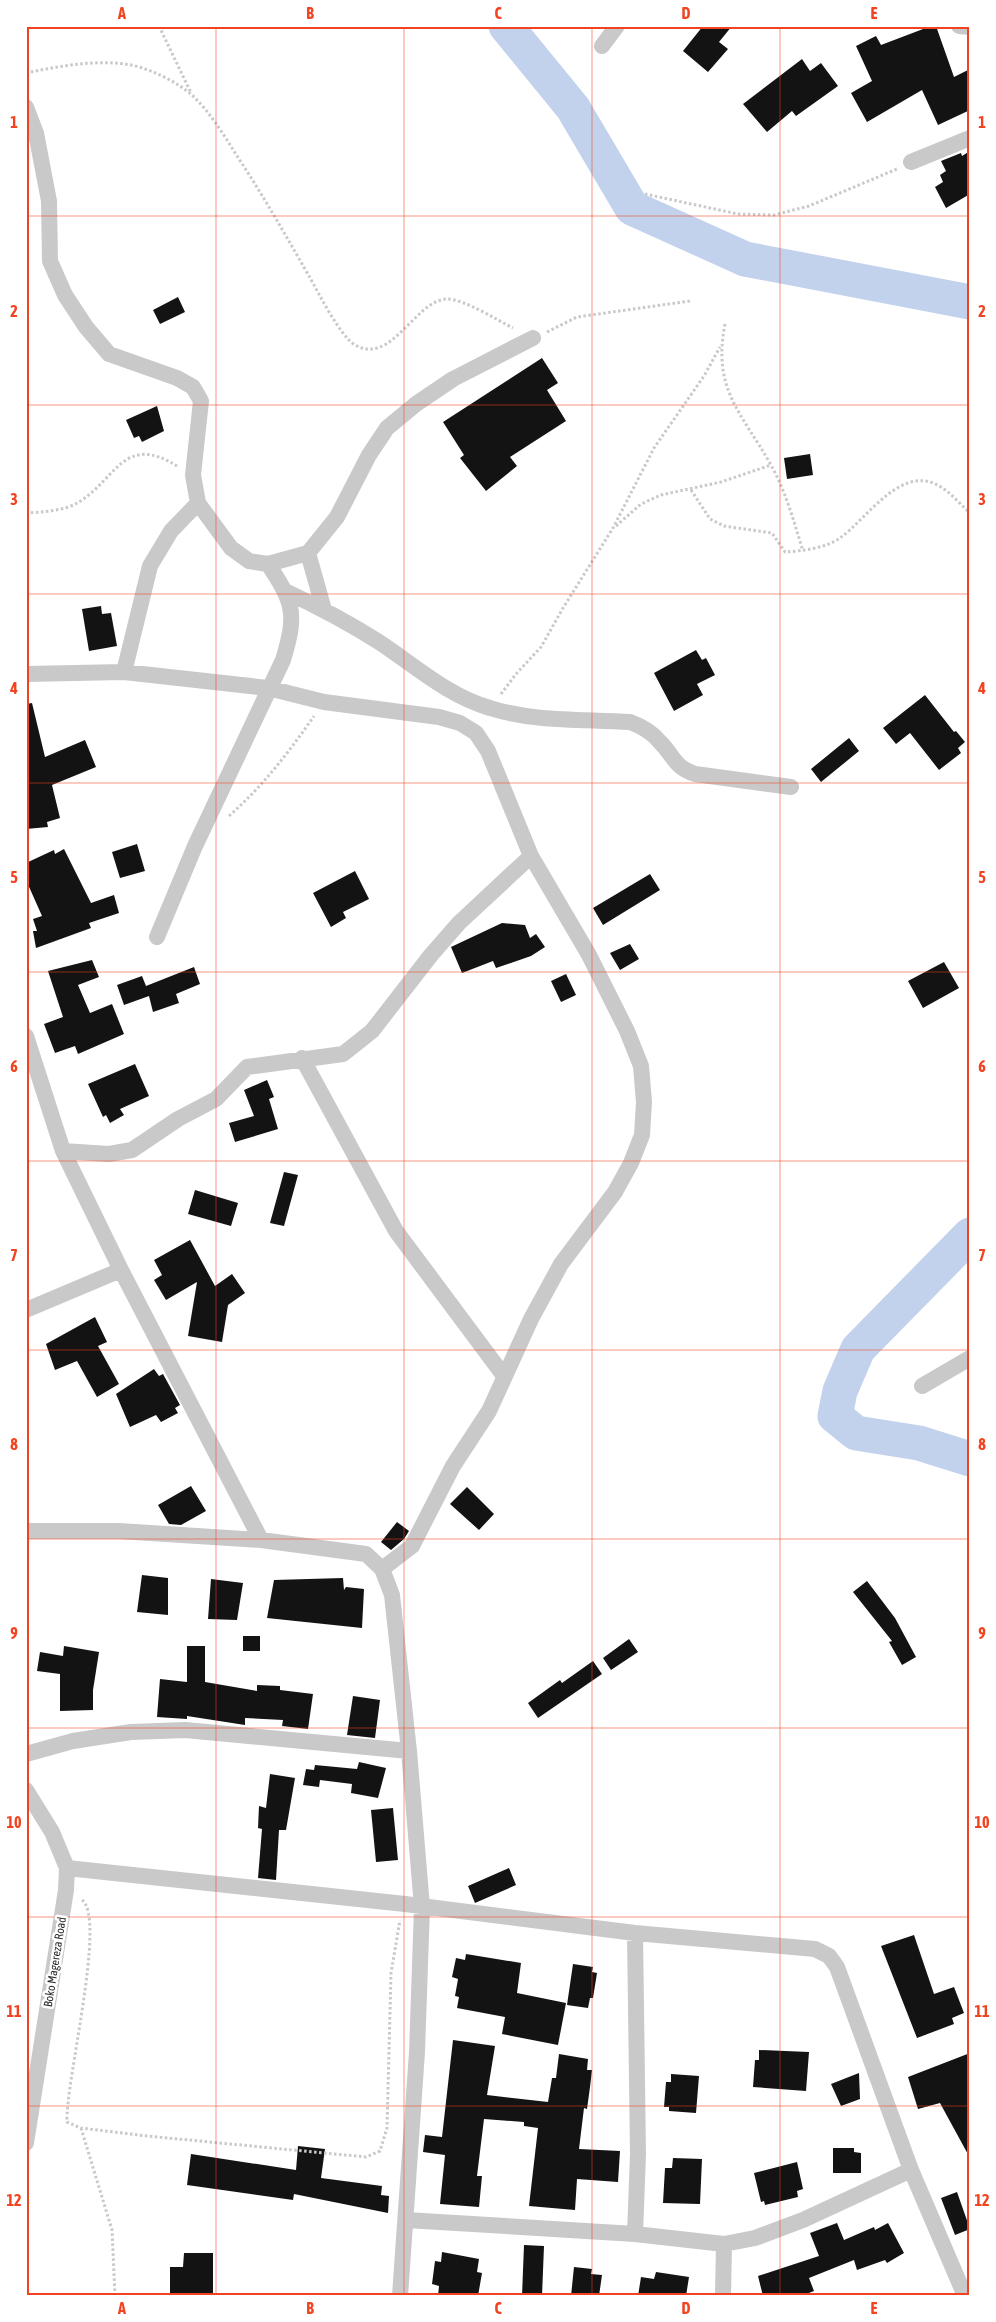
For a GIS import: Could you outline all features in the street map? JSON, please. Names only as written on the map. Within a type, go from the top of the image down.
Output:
[{"type":"street","points":[[602,46],[617,26]]},
{"type":"street","points":[[958,26],[970,27]]},
{"type":"street","points":[[26,107],[36,133],[49,201],[50,261],[66,295],[86,327],[110,354],[177,378],[193,387],[201,401],[193,476],[198,503],[231,548],[249,561],[268,564],[308,553],[337,517],[369,454],[387,428],[416,404],[454,379],[533,338]]},
{"type":"street","points":[[911,162],[970,138]]},
{"type":"street","points":[[124,672],[150,566],[170,531],[198,503]]},
{"type":"street","points":[[308,553],[324,610]]},
{"type":"street","points":[[157,937],[195,846],[282,660],[290,634],[291,613],[285,591],[268,564]]},
{"type":"street","points":[[285,591],[324,610],[379,642],[420,672],[470,702],[490,709],[525,716],[630,722],[642,726],[661,742],[682,770],[695,774],[791,787]]},
{"type":"street","points":[[26,674],[124,672],[268,688],[324,702],[439,717],[460,722],[476,733],[488,751],[531,856],[589,955],[627,1031],[641,1066],[644,1102],[642,1135],[631,1163],[615,1192],[561,1264],[504,1376],[489,1411],[453,1466],[412,1546],[382,1569]]},
{"type":"street","points":[[63,1151],[109,1154],[132,1150],[178,1119],[216,1099],[248,1067],[302,1058],[343,1054],[372,1031],[431,955],[460,923],[531,856]]},
{"type":"street","points":[[26,1036],[63,1151],[121,1270],[261,1540]]},
{"type":"street","points":[[302,1058],[396,1231],[504,1376]]},
{"type":"street","points":[[26,1310],[121,1270]]},
{"type":"street","points":[[922,1386],[970,1358]]},
{"type":"street","points":[[26,1532],[119,1531],[261,1540],[366,1554],[382,1569],[392,1595],[410,1752],[422,1907],[417,2052],[400,2296]]},
{"type":"street","points":[[26,1754],[73,1742],[131,1732],[186,1730],[410,1752]]},
{"type":"street","name":"Boko Magereza Road","points":[[26,1790],[52,1832],[67,1868],[66,1890],[26,2143]]},
{"type":"street","points":[[67,1868],[404,1904],[635,1933],[815,1949],[829,1956],[837,1967],[911,2170],[965,2296]]},
{"type":"street","points":[[635,1933],[638,2145],[635,2234]]},
{"type":"street","points":[[406,2220],[635,2234],[724,2244],[755,2238],[803,2220],[911,2170]]},
{"type":"street","points":[[723,2296],[724,2244]]},
{"type":"path","points":[[159,26],[192,95],[220,129],[268,204],[327,309],[348,339],[355,345],[366,349],[375,348],[390,341],[407,328],[423,310],[432,304],[447,299],[460,302],[533,338],[577,318],[690,301]]},
{"type":"path","points":[[26,73],[56,67],[93,64],[132,65],[161,76],[192,95]]},
{"type":"path","points":[[645,194],[738,214],[774,215],[809,206],[911,162]]},
{"type":"path","points":[[490,709],[516,674],[542,647],[563,608],[613,528],[654,448],[704,376],[720,347],[725,324]]},
{"type":"path","points":[[720,347],[726,383],[734,407],[772,465],[786,496],[803,551]]},
{"type":"path","points":[[26,513],[49,511],[78,503],[125,460],[143,453],[159,455],[193,476]]},
{"type":"path","points":[[613,528],[641,504],[661,495],[721,482],[772,465]]},
{"type":"path","points":[[691,490],[710,519],[724,526],[772,533],[785,552],[803,551],[839,539],[894,488],[917,480],[940,486],[970,513]]},
{"type":"path","points":[[225,820],[286,756],[324,702]]},
{"type":"path","points":[[66,1890],[85,1901],[90,1910],[92,1928],[67,2122],[81,2128],[209,2143],[366,2157],[380,2152],[387,2128],[391,1973],[396,1933],[404,1904]]},
{"type":"path","points":[[81,2128],[112,2230],[114,2296]]},
{"type":"building","points":[[703,26],[732,26],[719,42],[728,49],[708,72],[683,51]]},
{"type":"building","points":[[931,26],[936,26],[954,77],[970,69],[970,110],[938,125],[922,90],[867,122],[851,93],[872,81],[856,46],[876,36],[881,45]]},
{"type":"building","points":[[802,59],[810,71],[821,63],[838,86],[796,116],[792,111],[767,132],[743,104]]},
{"type":"building","points":[[970,151],[970,194],[946,208],[935,187],[943,182],[940,175],[946,171],[941,161],[961,153],[962,156]]},
{"type":"building","points":[[178,297],[185,312],[160,324],[153,310]]},
{"type":"building","points":[[542,358],[558,383],[547,390],[566,421],[510,457],[517,466],[486,491],[460,458],[464,455],[443,422]]},
{"type":"building","points":[[157,406],[164,431],[142,442],[139,436],[134,438],[126,420]]},
{"type":"building","points":[[810,454],[813,475],[787,479],[784,458]]},
{"type":"building","points":[[101,606],[102,614],[111,613],[117,646],[89,651],[82,609]]},
{"type":"building","points":[[696,650],[702,660],[706,658],[715,675],[697,684],[703,695],[674,711],[654,673]]},
{"type":"building","points":[[925,695],[954,732],[956,731],[965,742],[958,748],[961,753],[939,770],[910,733],[896,744],[883,728]]},
{"type":"building","points":[[32,703],[45,757],[85,740],[96,767],[52,785],[60,818],[47,822],[48,827],[26,829],[26,704]]},
{"type":"building","points":[[849,738],[859,751],[821,782],[811,769]]},
{"type":"building","points":[[137,844],[145,871],[120,878],[112,852]]},
{"type":"building","points":[[64,849],[91,903],[114,895],[119,913],[89,923],[91,928],[36,948],[33,931],[37,931],[33,919],[42,916],[26,880],[26,863],[54,850],[55,854]]},
{"type":"building","points":[[355,871],[369,899],[343,912],[346,918],[331,927],[313,893]]},
{"type":"building","points":[[650,874],[660,890],[603,925],[593,908]]},
{"type":"building","points":[[502,923],[525,925],[530,938],[536,934],[545,947],[531,956],[496,968],[493,961],[462,973],[451,947]]},
{"type":"building","points":[[630,944],[639,959],[620,970],[610,953]]},
{"type":"building","points":[[92,960],[99,977],[78,985],[90,1013],[112,1004],[124,1034],[78,1054],[75,1046],[55,1053],[44,1024],[63,1017],[48,971]]},
{"type":"building","points":[[944,962],[959,988],[923,1008],[908,981]]},
{"type":"building","points":[[194,967],[200,984],[176,994],[179,1003],[153,1012],[149,996],[124,1005],[117,985],[142,976],[146,986]]},
{"type":"building","points":[[566,974],[576,995],[561,1002],[551,981]]},
{"type":"building","points":[[135,1064],[149,1096],[120,1109],[124,1115],[110,1123],[106,1115],[103,1117],[88,1084]]},
{"type":"building","points":[[267,1080],[274,1097],[269,1099],[278,1129],[235,1142],[229,1123],[254,1116],[244,1090]]},
{"type":"building","points":[[284,1172],[298,1175],[284,1226],[270,1223]]},
{"type":"building","points":[[195,1190],[238,1203],[231,1226],[188,1214]]},
{"type":"building","points":[[190,1240],[215,1286],[232,1274],[245,1293],[228,1305],[222,1342],[188,1336],[197,1282],[166,1300],[154,1280],[162,1275],[154,1260]]},
{"type":"building","points":[[95,1317],[107,1342],[98,1346],[119,1384],[97,1397],[77,1361],[55,1370],[46,1344]]},
{"type":"building","points":[[154,1369],[159,1376],[163,1374],[180,1405],[175,1408],[178,1413],[161,1422],[156,1415],[130,1427],[116,1394]]},
{"type":"building","points":[[191,1486],[206,1511],[181,1525],[169,1524],[158,1505]]},
{"type":"building","points":[[467,1487],[494,1514],[479,1530],[450,1504]]},
{"type":"building","points":[[397,1522],[409,1531],[404,1539],[391,1550],[381,1542]]},
{"type":"building","points":[[142,1575],[168,1578],[168,1615],[137,1612]]},
{"type":"building","points":[[343,1578],[344,1590],[346,1587],[364,1589],[362,1628],[267,1618],[274,1580]]},
{"type":"building","points":[[211,1579],[243,1583],[237,1620],[208,1619]]},
{"type":"building","points":[[867,1581],[895,1618],[916,1657],[902,1665],[889,1642],[892,1641],[853,1592]]},
{"type":"building","points":[[243,1636],[260,1636],[260,1651],[243,1651]]},
{"type":"building","points":[[629,1639],[638,1652],[611,1670],[603,1658]]},
{"type":"building","points":[[64,1646],[99,1652],[93,1690],[93,1710],[60,1711],[60,1674],[37,1671],[40,1652],[63,1656]]},
{"type":"building","points":[[187,1646],[205,1646],[205,1682],[257,1691],[257,1685],[280,1686],[280,1690],[313,1694],[308,1729],[282,1726],[283,1720],[245,1718],[245,1725],[187,1716],[187,1719],[157,1717],[160,1679],[187,1682]]},
{"type":"building","points":[[593,1661],[602,1674],[538,1718],[528,1703],[560,1680],[562,1683]]},
{"type":"building","points":[[353,1696],[380,1700],[375,1738],[347,1735]]},
{"type":"building","points":[[359,1762],[386,1768],[378,1798],[351,1793],[352,1784],[320,1780],[319,1787],[303,1785],[306,1769],[314,1770],[315,1765],[357,1769]]},
{"type":"building","points":[[270,1774],[295,1778],[286,1830],[279,1830],[276,1880],[258,1878],[262,1829],[258,1828],[259,1806],[266,1808]]},
{"type":"building","points":[[393,1808],[398,1860],[376,1862],[371,1810]]},
{"type":"building","points":[[509,1868],[516,1885],[475,1903],[468,1886]]},
{"type":"building","points":[[914,1935],[934,1994],[954,1987],[964,2013],[952,2018],[954,2024],[917,2038],[881,1946]]},
{"type":"building","points":[[466,1954],[521,1963],[517,1993],[566,2003],[558,2045],[502,2034],[505,2017],[457,2008],[459,1997],[455,1996],[458,1979],[452,1977],[456,1958],[465,1960]]},
{"type":"building","points":[[573,1964],[593,1967],[592,1972],[597,1973],[593,1998],[590,1998],[588,2008],[567,2005]]},
{"type":"building","points":[[453,2040],[495,2046],[487,2095],[548,2102],[552,2078],[556,2078],[559,2054],[588,2059],[587,2070],[592,2070],[587,2109],[584,2108],[579,2149],[620,2151],[618,2182],[577,2179],[575,2210],[529,2206],[538,2128],[524,2126],[524,2122],[484,2119],[477,2176],[482,2176],[479,2207],[440,2204],[445,2155],[423,2152],[425,2135],[442,2137]]},
{"type":"building","points":[[759,2050],[809,2052],[806,2091],[753,2087],[755,2060],[759,2060]]},
{"type":"building","points":[[970,2053],[970,2158],[940,2103],[918,2109],[908,2077]]},
{"type":"building","points":[[859,2073],[860,2099],[841,2106],[831,2084]]},
{"type":"building","points":[[671,2074],[699,2076],[696,2113],[669,2111],[669,2107],[664,2107],[666,2082],[671,2082]]},
{"type":"building","points":[[298,2146],[325,2149],[321,2178],[382,2186],[381,2195],[389,2196],[388,2213],[294,2194],[293,2200],[187,2185],[191,2154],[296,2170]]},
{"type":"building","points":[[833,2148],[854,2148],[854,2152],[861,2153],[861,2173],[833,2173]]},
{"type":"building","points":[[673,2158],[702,2159],[700,2204],[663,2203],[665,2168],[672,2168]]},
{"type":"building","points":[[797,2162],[803,2189],[797,2191],[798,2197],[765,2205],[764,2201],[761,2202],[754,2173]]},
{"type":"building","points":[[957,2192],[970,2229],[955,2235],[941,2198]]},
{"type":"building","points":[[837,2223],[844,2240],[874,2227],[875,2230],[888,2223],[904,2253],[887,2263],[885,2260],[857,2270],[854,2260],[809,2278],[814,2291],[801,2296],[763,2296],[758,2276],[819,2256],[810,2233]]},
{"type":"building","points":[[524,2245],[544,2246],[542,2296],[522,2296]]},
{"type":"building","points":[[442,2252],[479,2259],[477,2272],[482,2273],[478,2296],[438,2296],[439,2286],[432,2284],[435,2261],[441,2262]]},
{"type":"building","points":[[184,2253],[213,2253],[213,2296],[170,2296],[170,2267],[183,2267]]},
{"type":"building","points":[[574,2267],[592,2269],[591,2274],[602,2275],[599,2296],[571,2296]]},
{"type":"building","points":[[656,2272],[689,2277],[686,2296],[638,2296],[641,2277],[654,2279]]},
{"type":"waterway","points":[[506,26],[573,108],[632,208],[745,259],[970,302]]},
{"type":"waterway","points":[[970,1235],[858,1349],[840,1391],[835,1416],[856,1433],[919,1443],[970,1459]]}]
